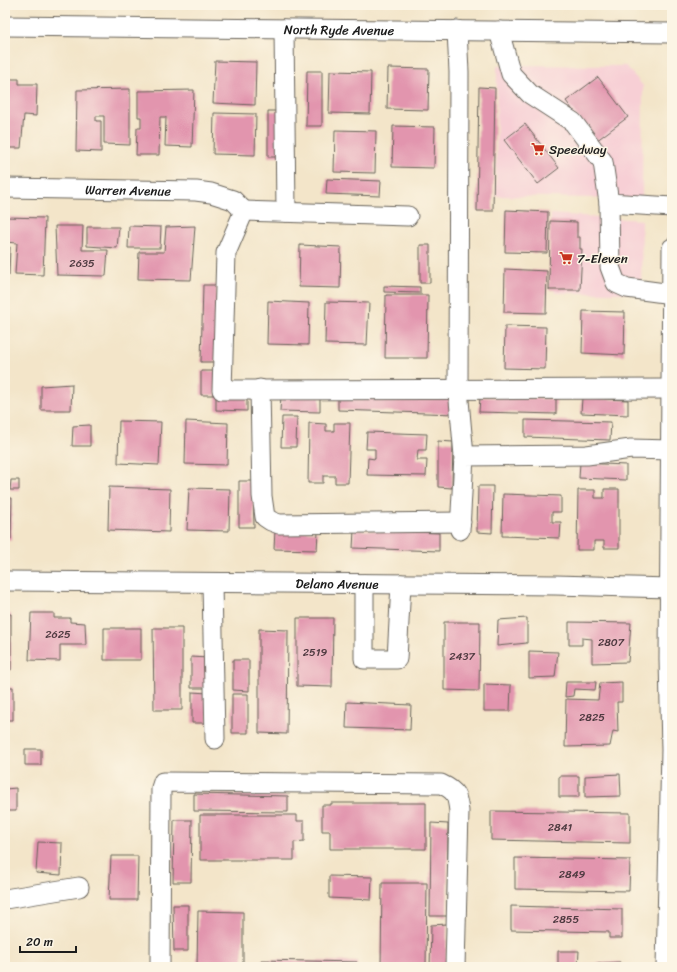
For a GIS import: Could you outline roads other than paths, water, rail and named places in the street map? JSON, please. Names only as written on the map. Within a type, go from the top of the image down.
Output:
[{"type":"street","name":"North Ryde Avenue","points":[[5,26],[672,33]]},
{"type":"street","points":[[284,29],[286,212]]},
{"type":"street","points":[[260,389],[262,496],[265,517],[279,524],[461,526],[464,456],[458,389],[459,72],[457,30]]},
{"type":"street","points":[[499,31],[511,74],[530,94],[573,122],[602,162],[610,203],[610,267],[616,283],[627,288],[672,294]]},
{"type":"street","name":"Warren Avenue","points":[[5,188],[196,191],[212,193],[233,200],[244,211]]},
{"type":"street","points":[[610,203],[672,207]]},
{"type":"street","points":[[408,216],[244,211],[226,253],[222,390],[672,389]]},
{"type":"street","points":[[666,967],[672,750],[670,588],[672,248]]},
{"type":"street","points":[[464,456],[587,455],[631,449],[672,450]]},
{"type":"street","name":"Delano Avenue","points":[[5,581],[555,585],[670,588]]},
{"type":"street","points":[[212,583],[215,739]]},
{"type":"street","points":[[364,584],[364,659],[397,659],[401,584]]},
{"type":"street","points":[[160,967],[161,788],[163,782],[441,784],[452,789],[457,798],[459,811],[455,967]]},
{"type":"street","points":[[5,899],[79,887]]},
{"type":"place","name":"Speedway","points":[[538,149]]},
{"type":"place","name":"7-Eleven","points":[[566,258]]}]
